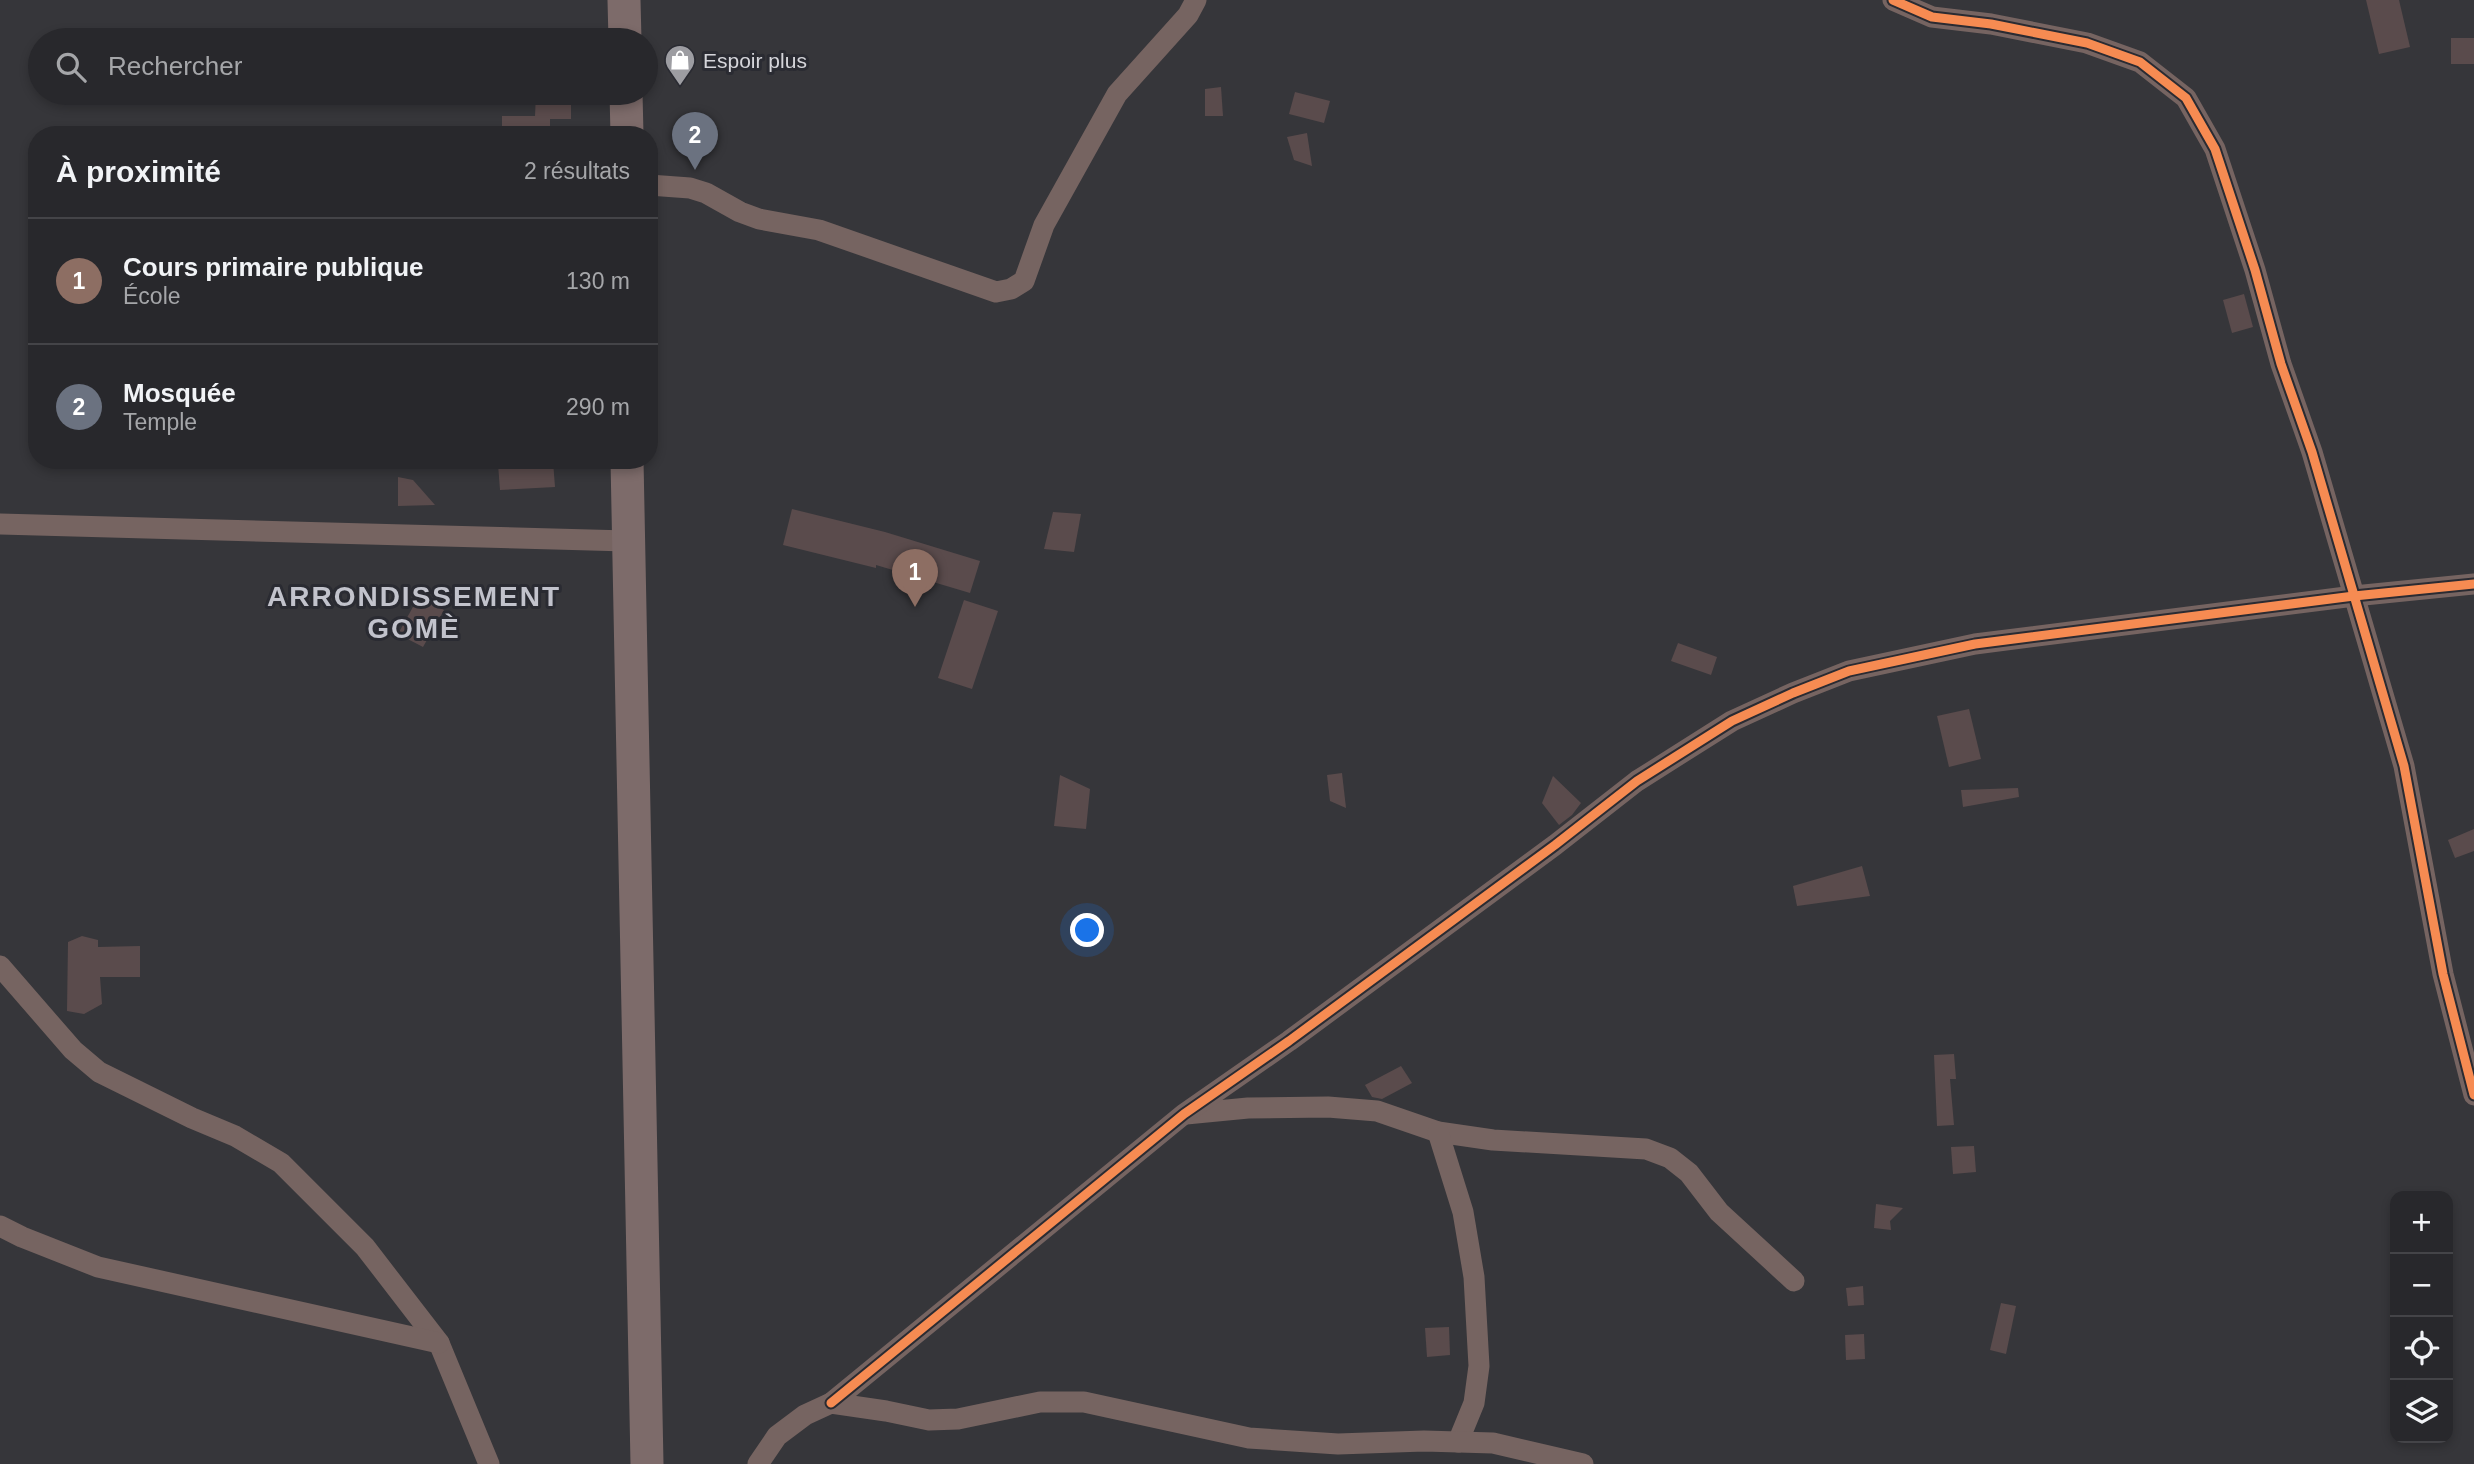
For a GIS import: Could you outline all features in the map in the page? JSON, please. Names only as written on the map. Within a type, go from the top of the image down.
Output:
[{"type":"highway","points":[[624,0],[625,28]]},
{"type":"highway","points":[[626,105],[627,126]]},
{"type":"highway","points":[[628,469],[627,541],[647,1464]]},
{"type":"street","points":[[658,186],[690,188],[706,193],[759,219],[820,230],[996,292],[1011,289],[1024,281],[1044,225],[1116,94],[1188,15],[1196,0]]},
{"type":"street","points":[[1892,0],[1932,17],[1991,24],[2087,43],[2140,62],[2186,98],[2215,149],[2255,270],[2281,364],[2312,452],[2404,766],[2443,974],[2474,1095]]},
{"type":"street","points":[[0,524],[627,541]]},
{"type":"street","points":[[758,1464],[778,1436],[805,1415],[831,1403],[1184,1114],[1289,1041],[1555,845],[1637,781],[1731,721],[1849,671],[1975,644],[2474,583]]},
{"type":"street","points":[[0,966],[58,1035],[99,1072],[235,1136],[281,1163],[365,1247],[439,1343],[489,1464]]},
{"type":"street","points":[[1184,1114],[1248,1108],[1328,1107],[1377,1111],[1438,1132],[1493,1140],[1646,1149],[1670,1158],[1689,1173],[1719,1212],[1794,1281]]},
{"type":"street","points":[[1438,1132],[1463,1212],[1474,1277],[1479,1366],[1474,1403],[1458,1442]]},
{"type":"street","points":[[0,1226],[98,1267],[439,1343]]},
{"type":"street","points":[[831,1403],[929,1420],[958,1419],[1040,1402],[1084,1402],[1249,1438],[1338,1444],[1424,1441],[1493,1444],[1583,1464]]},
{"type":"building","points":[[2366,0],[2399,0],[2410,47],[2379,54]]},
{"type":"building","points":[[2451,38],[2474,38],[2474,64],[2451,64]]},
{"type":"building","points":[[1221,87],[1223,116],[1205,116],[1205,89]]},
{"type":"building","points":[[1295,92],[1330,101],[1324,123],[1289,114]]},
{"type":"building","points":[[535,105],[571,105],[571,119],[550,119],[550,126],[502,126],[502,116],[535,116]]},
{"type":"building","points":[[1307,133],[1312,166],[1294,160],[1287,137]]},
{"type":"building","points":[[2244,294],[2253,327],[2232,333],[2223,300]]},
{"type":"building","points":[[498,469],[554,469],[555,487],[500,490]]},
{"type":"building","points":[[398,477],[413,480],[435,505],[398,506]]},
{"type":"building","points":[[792,509],[885,532],[980,561],[970,593],[876,565],[876,568],[783,545]]},
{"type":"building","points":[[1053,512],[1081,514],[1074,552],[1044,549]]},
{"type":"building","points":[[419,596],[444,610],[423,647],[398,634]]},
{"type":"building","points":[[964,600],[998,611],[972,689],[938,678]]},
{"type":"building","points":[[1678,643],[1717,657],[1711,675],[1671,661]]},
{"type":"building","points":[[1969,709],[1981,759],[1949,767],[1937,716]]},
{"type":"building","points":[[1342,773],[1346,808],[1330,801],[1327,775]]},
{"type":"building","points":[[1060,775],[1090,789],[1086,829],[1054,826]]},
{"type":"building","points":[[1553,776],[1581,803],[1572,815],[1559,825],[1542,803]]},
{"type":"building","points":[[2018,788],[2019,797],[1963,807],[1961,790]]},
{"type":"building","points":[[2474,829],[2474,851],[2455,858],[2448,840]]},
{"type":"building","points":[[1862,866],[1870,896],[1797,906],[1793,886]]},
{"type":"building","points":[[82,936],[98,940],[98,947],[140,946],[140,977],[100,977],[102,1004],[84,1014],[67,1011],[68,942]]},
{"type":"building","points":[[1954,1054],[1956,1079],[1950,1079],[1954,1125],[1937,1126],[1934,1055]]},
{"type":"building","points":[[1401,1066],[1412,1083],[1382,1099],[1372,1097],[1365,1085]]},
{"type":"building","points":[[1974,1146],[1976,1172],[1953,1174],[1951,1147]]},
{"type":"building","points":[[1876,1204],[1903,1208],[1890,1221],[1891,1230],[1874,1228]]},
{"type":"building","points":[[1863,1286],[1864,1305],[1848,1306],[1846,1288]]},
{"type":"building","points":[[2001,1303],[2016,1306],[2006,1354],[1990,1350]]},
{"type":"building","points":[[1449,1327],[1450,1355],[1427,1357],[1425,1328]]},
{"type":"building","points":[[1864,1334],[1865,1359],[1846,1360],[1845,1335]]},
{"type":"cycle path","points":[[1893,0],[1932,17],[1991,24],[2087,43],[2140,62],[2186,98],[2215,149],[2255,270],[2281,364],[2312,452],[2404,766],[2443,974],[2474,1095]]},
{"type":"cycle path","points":[[831,1403],[1184,1114],[1289,1041],[1555,845],[1637,781],[1732,721],[1849,671],[1975,644],[2354,596],[2474,584]]},
{"type":"place","name":"Espoir plus","points":[[680,87]]},
{"type":"place","name":"Mosquée","points":[[695,170]]},
{"type":"place","name":"Cours primaire publique","points":[[915,607]]},
{"type":"district","name":"ARRONDISSEMENT GOMÈ","points":[[414,612]]}]
